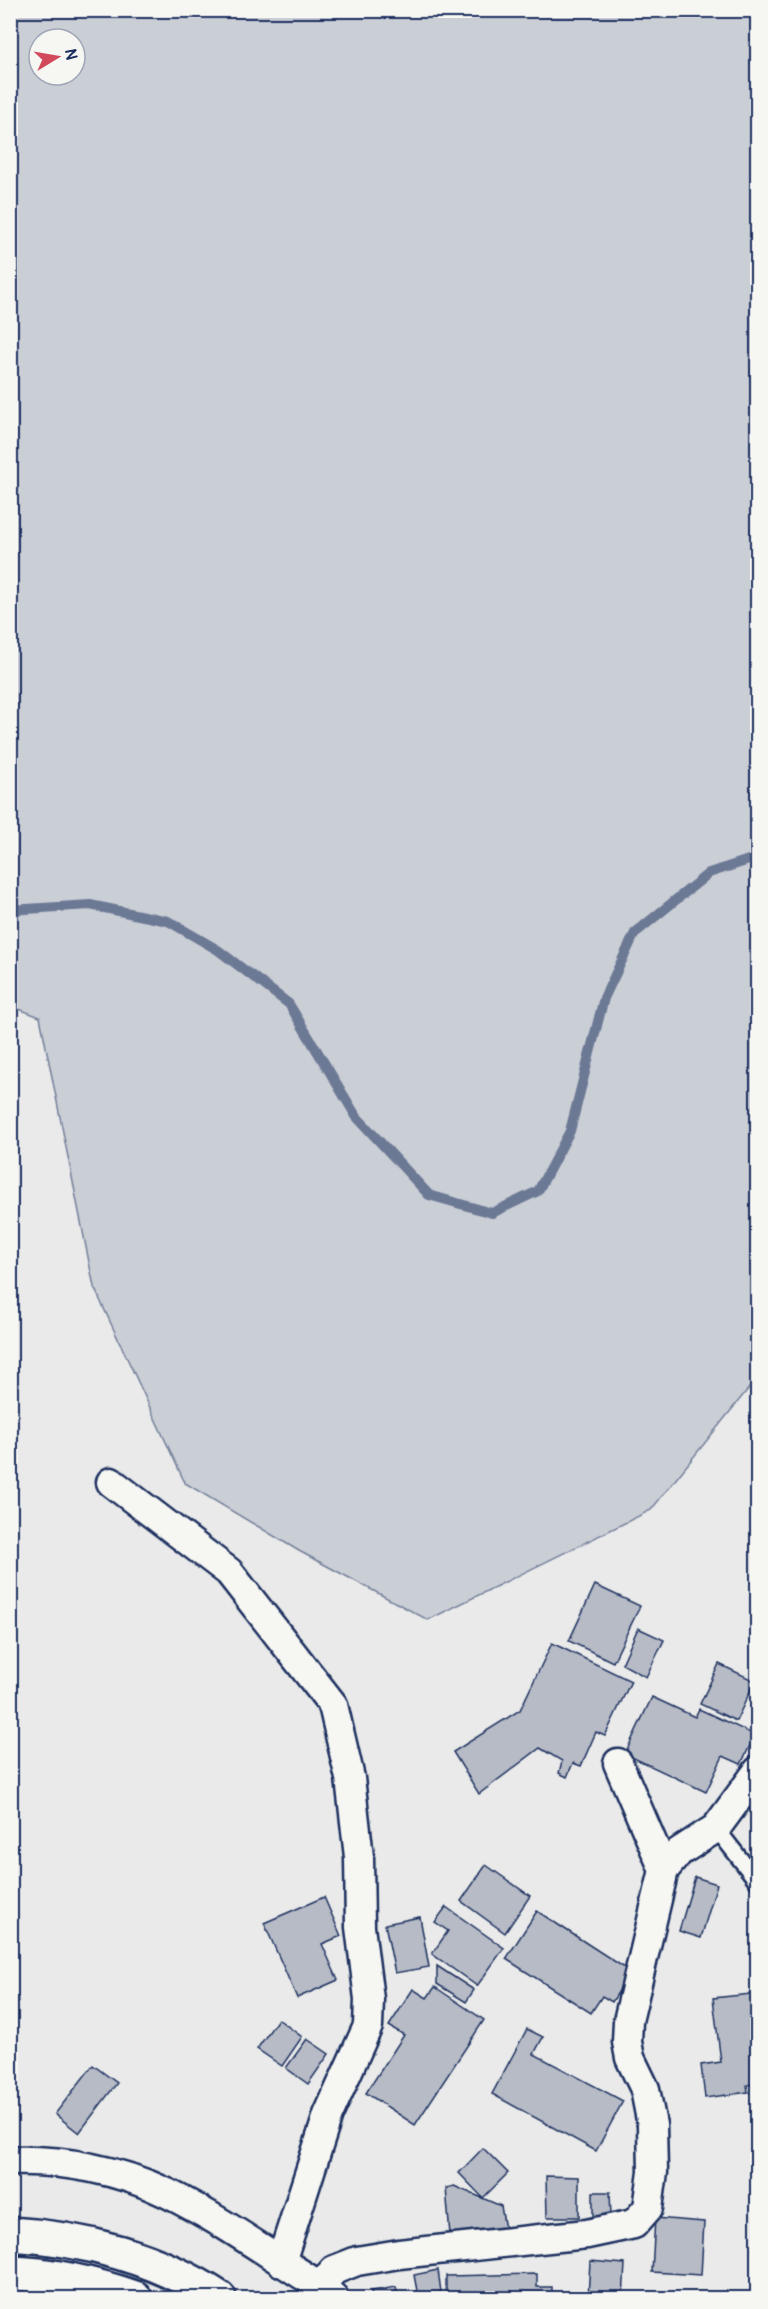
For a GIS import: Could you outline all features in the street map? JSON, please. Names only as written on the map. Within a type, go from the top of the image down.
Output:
[{"type":"highway","points":[[10,2234],[86,2242],[134,2257],[197,2283],[219,2298]]},
{"type":"highway","points":[[10,2272],[46,2274],[102,2287],[135,2298]]},
{"type":"street","points":[[111,1482],[229,1572],[333,1705],[350,1778],[359,1857],[360,1928],[369,1999],[368,2026],[328,2115],[281,2262]]},
{"type":"street","points":[[618,1763],[664,1870]]},
{"type":"street","points":[[10,2161],[42,2160],[111,2172],[166,2192],[220,2222],[327,2292],[333,2270],[357,2261],[410,2252],[587,2234],[634,2224],[648,2208],[653,2172],[652,2125],[645,2089],[630,2058],[627,2042],[628,2021],[664,1870],[679,1852],[716,1828],[758,1771]]},
{"type":"lane","points":[[716,1828],[758,1882]]},
{"type":"shaded area","points":[[11,10],[757,11],[757,1378],[651,1510],[428,1620],[299,1551],[185,1483],[94,1287],[40,1017],[11,1006]]},
{"type":"building","points":[[595,1585],[640,1606],[613,1662],[569,1641]]},
{"type":"building","points":[[638,1628],[664,1640],[646,1677],[622,1664]]},
{"type":"building","points":[[552,1643],[631,1681],[605,1736],[596,1732],[581,1766],[573,1763],[567,1777],[559,1773],[562,1761],[540,1748],[479,1794],[453,1752],[520,1710]]},
{"type":"building","points":[[719,1664],[755,1681],[736,1721],[700,1704]]},
{"type":"building","points":[[652,1697],[695,1717],[699,1709],[755,1735],[741,1764],[723,1756],[706,1792],[625,1754]]},
{"type":"building","points":[[486,1865],[530,1896],[505,1933],[461,1901]]},
{"type":"building","points":[[695,1877],[717,1884],[701,1938],[679,1931]]},
{"type":"building","points":[[324,1897],[341,1936],[322,1944],[338,1980],[297,1998],[264,1923]]},
{"type":"building","points":[[446,1907],[504,1948],[477,1986],[432,1954],[448,1931],[435,1922]]},
{"type":"building","points":[[537,1911],[631,1972],[612,2002],[602,1996],[591,2013],[506,1959]]},
{"type":"building","points":[[420,1917],[429,1967],[395,1973],[385,1924]]},
{"type":"building","points":[[437,1966],[474,1990],[466,2002],[437,1984]]},
{"type":"building","points":[[435,1987],[484,2020],[415,2125],[366,2093],[404,2035],[389,2026],[413,1989],[427,1998]]},
{"type":"building","points":[[751,1994],[758,2045],[758,2083],[747,2085],[748,2092],[705,2098],[701,2065],[721,2062],[713,1998]]},
{"type":"building","points":[[278,2019],[302,2037],[282,2066],[257,2049]]},
{"type":"building","points":[[527,2029],[543,2037],[534,2054],[623,2101],[596,2151],[492,2094]]},
{"type":"building","points":[[307,2039],[329,2054],[308,2084],[286,2068]]},
{"type":"building","points":[[93,2065],[117,2083],[79,2133],[55,2114]]},
{"type":"building","points":[[483,2148],[508,2173],[483,2198],[459,2173]]},
{"type":"building","points":[[546,2176],[579,2177],[579,2217],[547,2217]]},
{"type":"building","points":[[454,2186],[501,2206],[505,2229],[450,2235],[446,2188]]},
{"type":"building","points":[[593,2192],[610,2192],[611,2217],[593,2217]]},
{"type":"building","points":[[655,2218],[704,2222],[701,2275],[652,2272]]},
{"type":"building","points":[[590,2261],[625,2264],[623,2298],[588,2298]]},
{"type":"building","points":[[438,2270],[441,2292],[418,2296],[414,2275]]},
{"type":"building","points":[[537,2274],[537,2287],[552,2287],[552,2298],[446,2298],[446,2276]]},
{"type":"building","points":[[396,2287],[398,2298],[372,2298],[371,2291]]},
{"type":"waterway","points":[[10,910],[90,905],[168,921],[218,950],[289,1004],[356,1116],[429,1195],[492,1213],[538,1191],[570,1131],[604,998],[635,933],[709,873],[758,857]]}]
